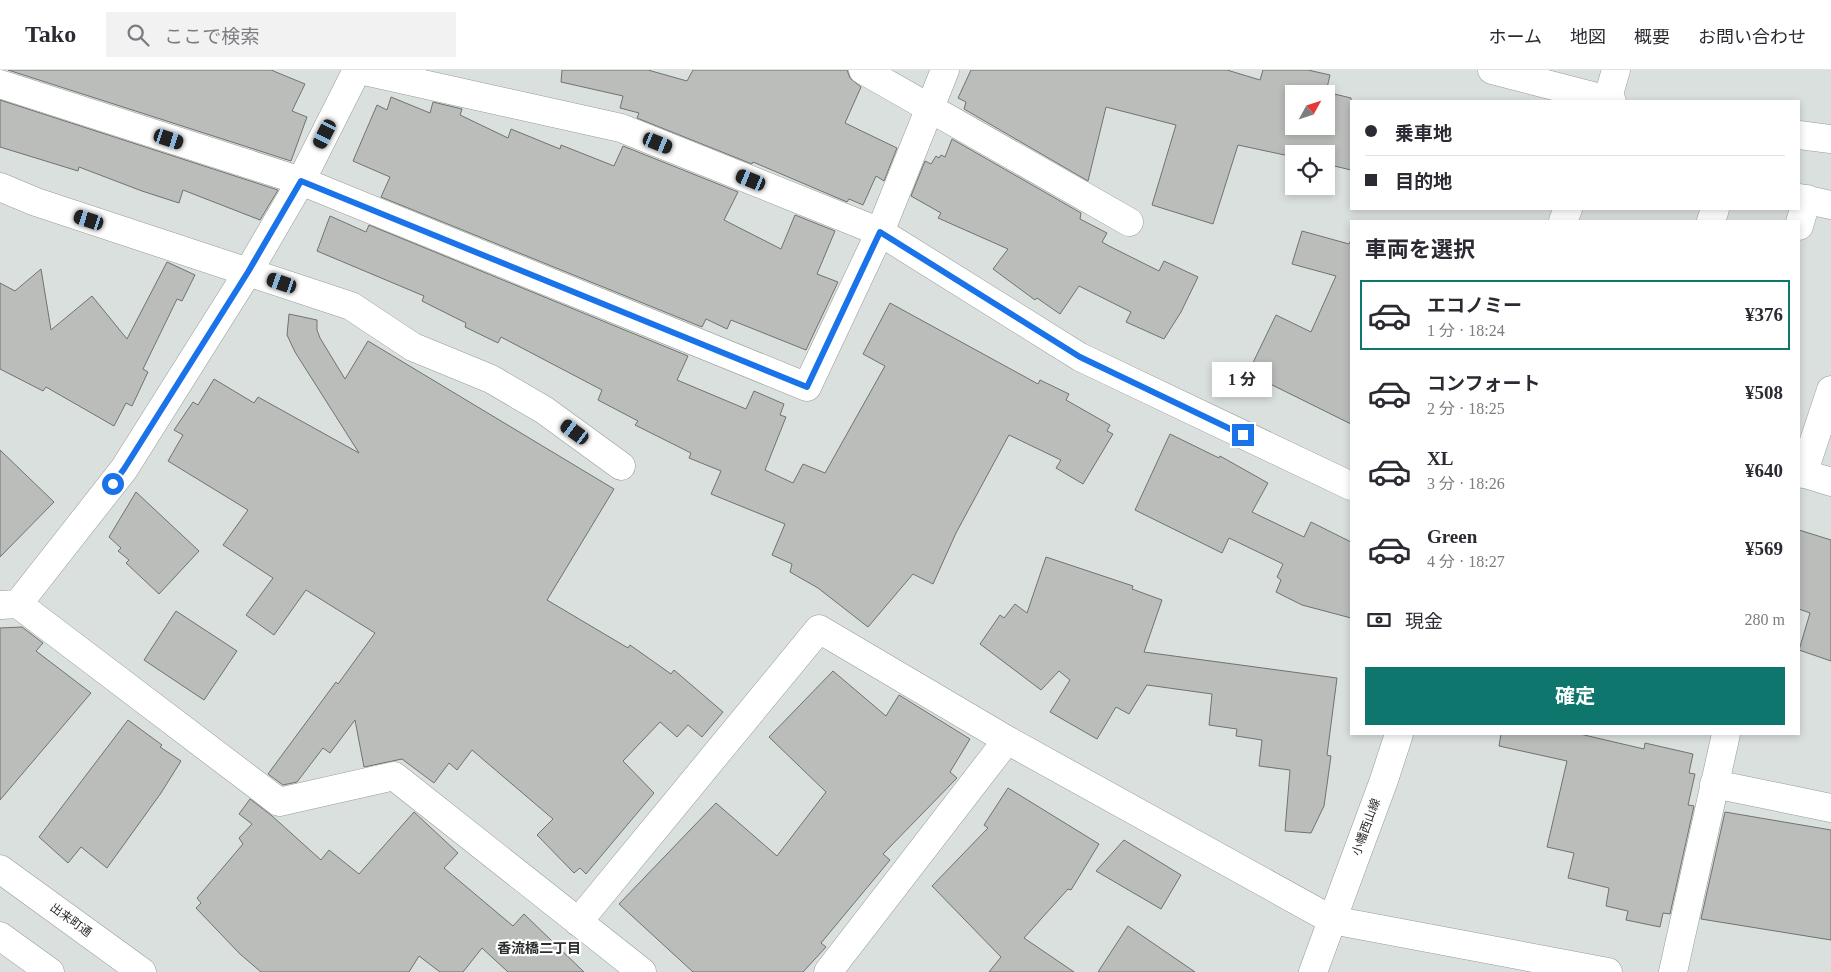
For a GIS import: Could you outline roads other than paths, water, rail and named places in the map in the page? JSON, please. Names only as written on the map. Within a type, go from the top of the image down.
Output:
[{"type":"street","points":[[642,972],[394,776],[279,802],[9,604],[124,469],[248,272],[301,181],[359,70],[621,128],[880,232],[1080,357],[1350,486]]},
{"type":"street","points":[[863,70],[1129,222]]},
{"type":"street","points":[[0,84],[301,181],[807,387],[880,232],[945,70]]},
{"type":"street","points":[[1492,70],[1604,100]]},
{"type":"street","points":[[1608,100],[1615,72]]},
{"type":"street","points":[[1800,135],[1831,140]]},
{"type":"street","points":[[0,187],[36,202],[351,306],[413,347],[491,379],[544,410],[621,466]]},
{"type":"street","points":[[1800,224],[1812,201]]},
{"type":"street","points":[[1831,390],[1801,473],[1831,482]]},
{"type":"street","points":[[578,922],[819,629],[1007,740],[1332,920],[1608,972]]},
{"type":"street","name":"小幡西山線","points":[[1313,972],[1399,735]]},
{"type":"street","points":[[1673,972],[1726,735]]},
{"type":"street","points":[[842,967],[1007,740]]},
{"type":"street","points":[[1714,784],[1831,808]]},
{"type":"street","name":"出来町通","points":[[0,869],[142,972]]},
{"type":"street","points":[[0,936],[50,972]]},
{"type":"district","name":"香流橋二丁目","points":[[539,948]]}]
